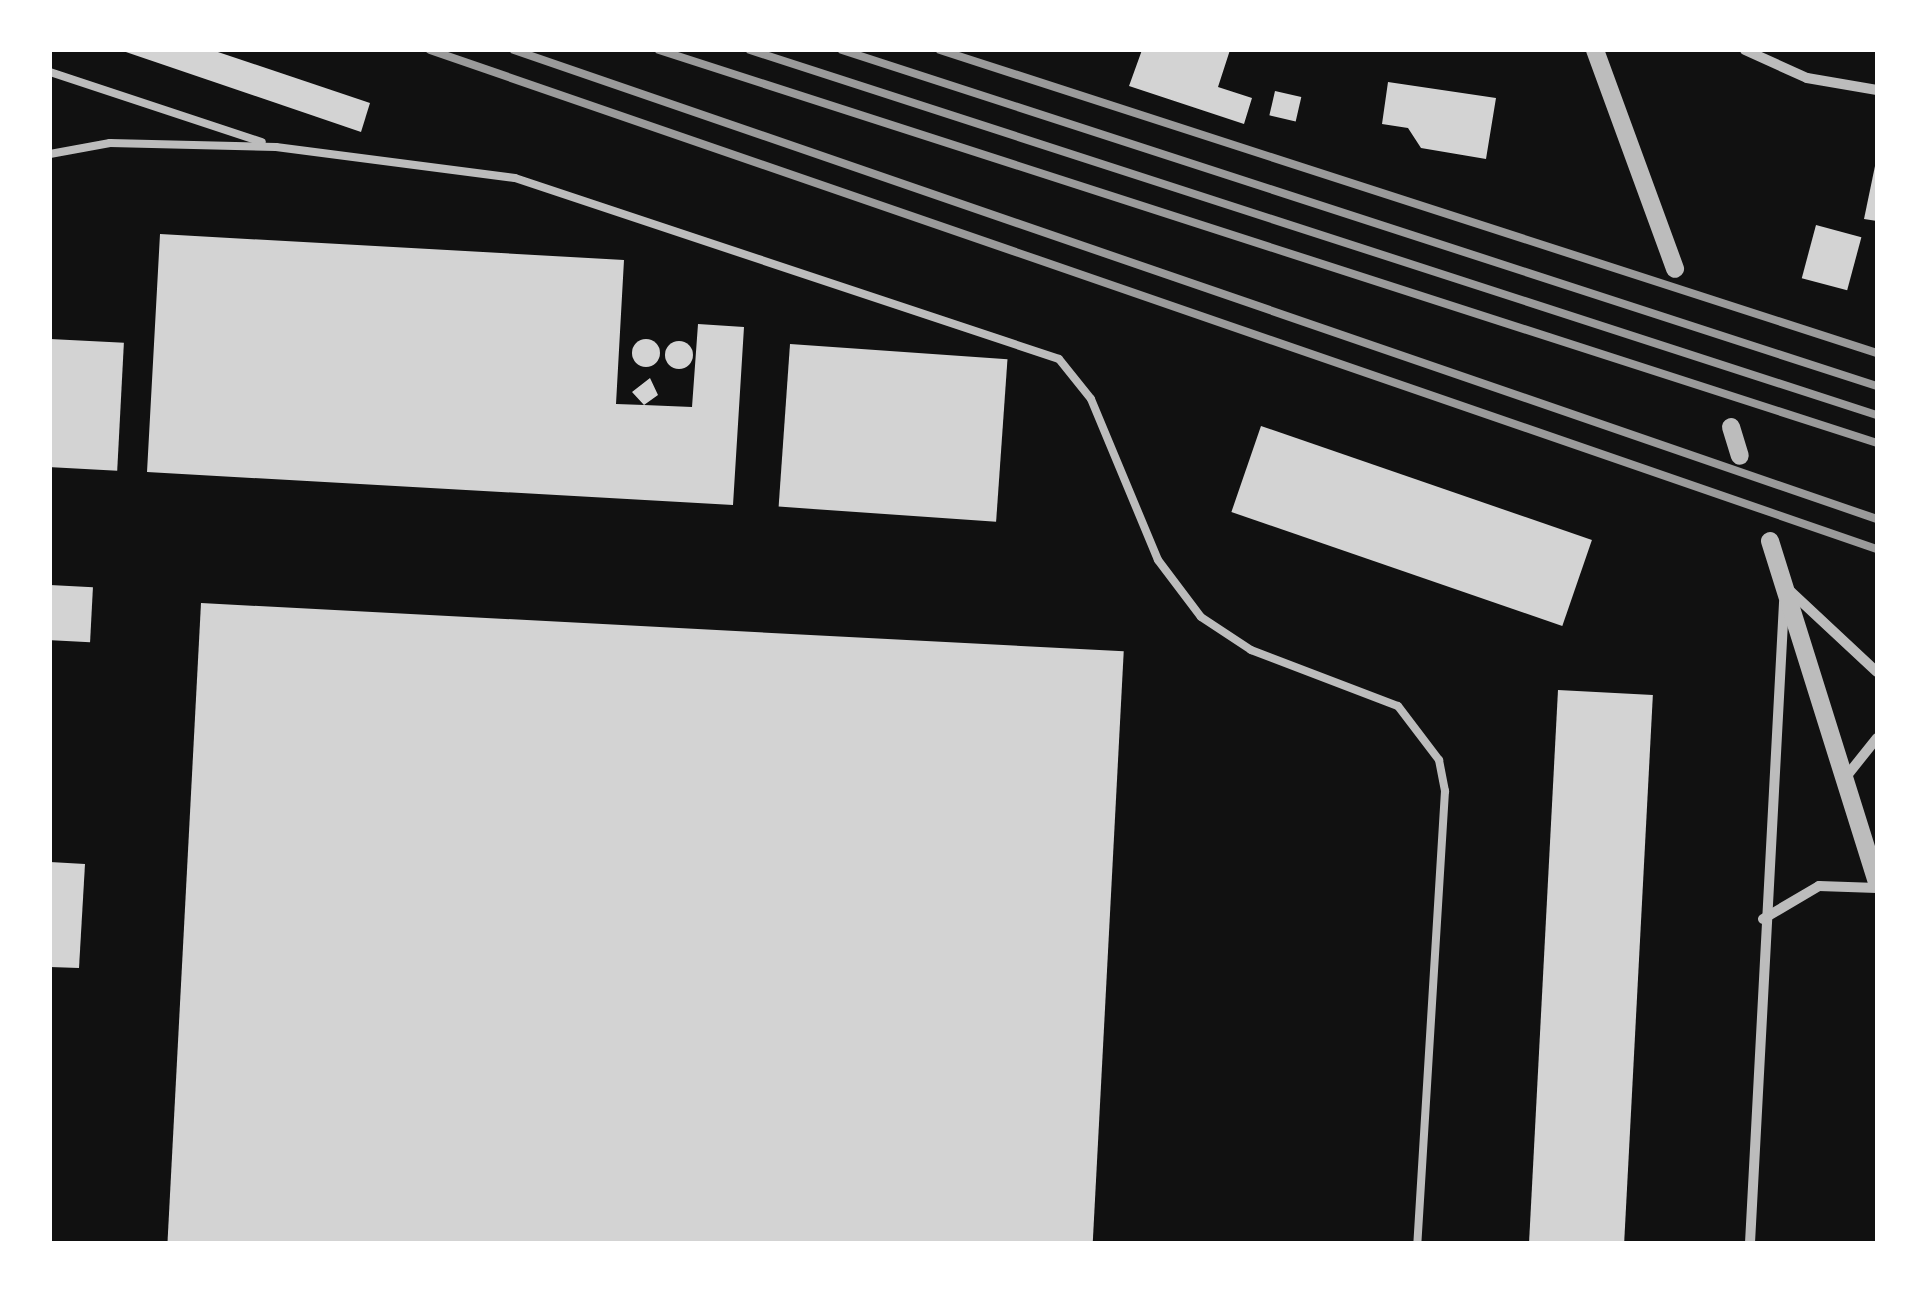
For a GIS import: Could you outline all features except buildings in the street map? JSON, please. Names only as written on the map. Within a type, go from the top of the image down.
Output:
[{"type":"street","points":[[1595,50],[1675,269]]},
{"type":"street","points":[[1745,50],[1807,78],[1877,90]]},
{"type":"street","points":[[1730,427],[1740,456]]},
{"type":"street","points":[[1764,919],[1819,886],[1877,885],[1770,541]]},
{"type":"street","points":[[1785,586],[1877,672]]},
{"type":"street","points":[[1750,1243],[1764,919],[1785,586]]},
{"type":"street","points":[[1844,779],[1877,738]]},
{"type":"lane","points":[[50,72],[276,146]]},
{"type":"lane","points":[[50,154],[110,142],[276,146],[580,194],[840,289],[1035,344],[1078,376],[1141,529],[1201,617],[1251,650],[1398,706],[1439,760],[1445,792],[1417,1243]]},
{"type":"railway","points":[[430,50],[1877,549]]},
{"type":"railway","points":[[514,50],[1877,519]]},
{"type":"railway","points":[[659,50],[1877,443]]},
{"type":"railway","points":[[750,50],[1877,415]]},
{"type":"railway","points":[[842,50],[1877,386]]},
{"type":"railway","points":[[940,50],[1877,353]]}]
